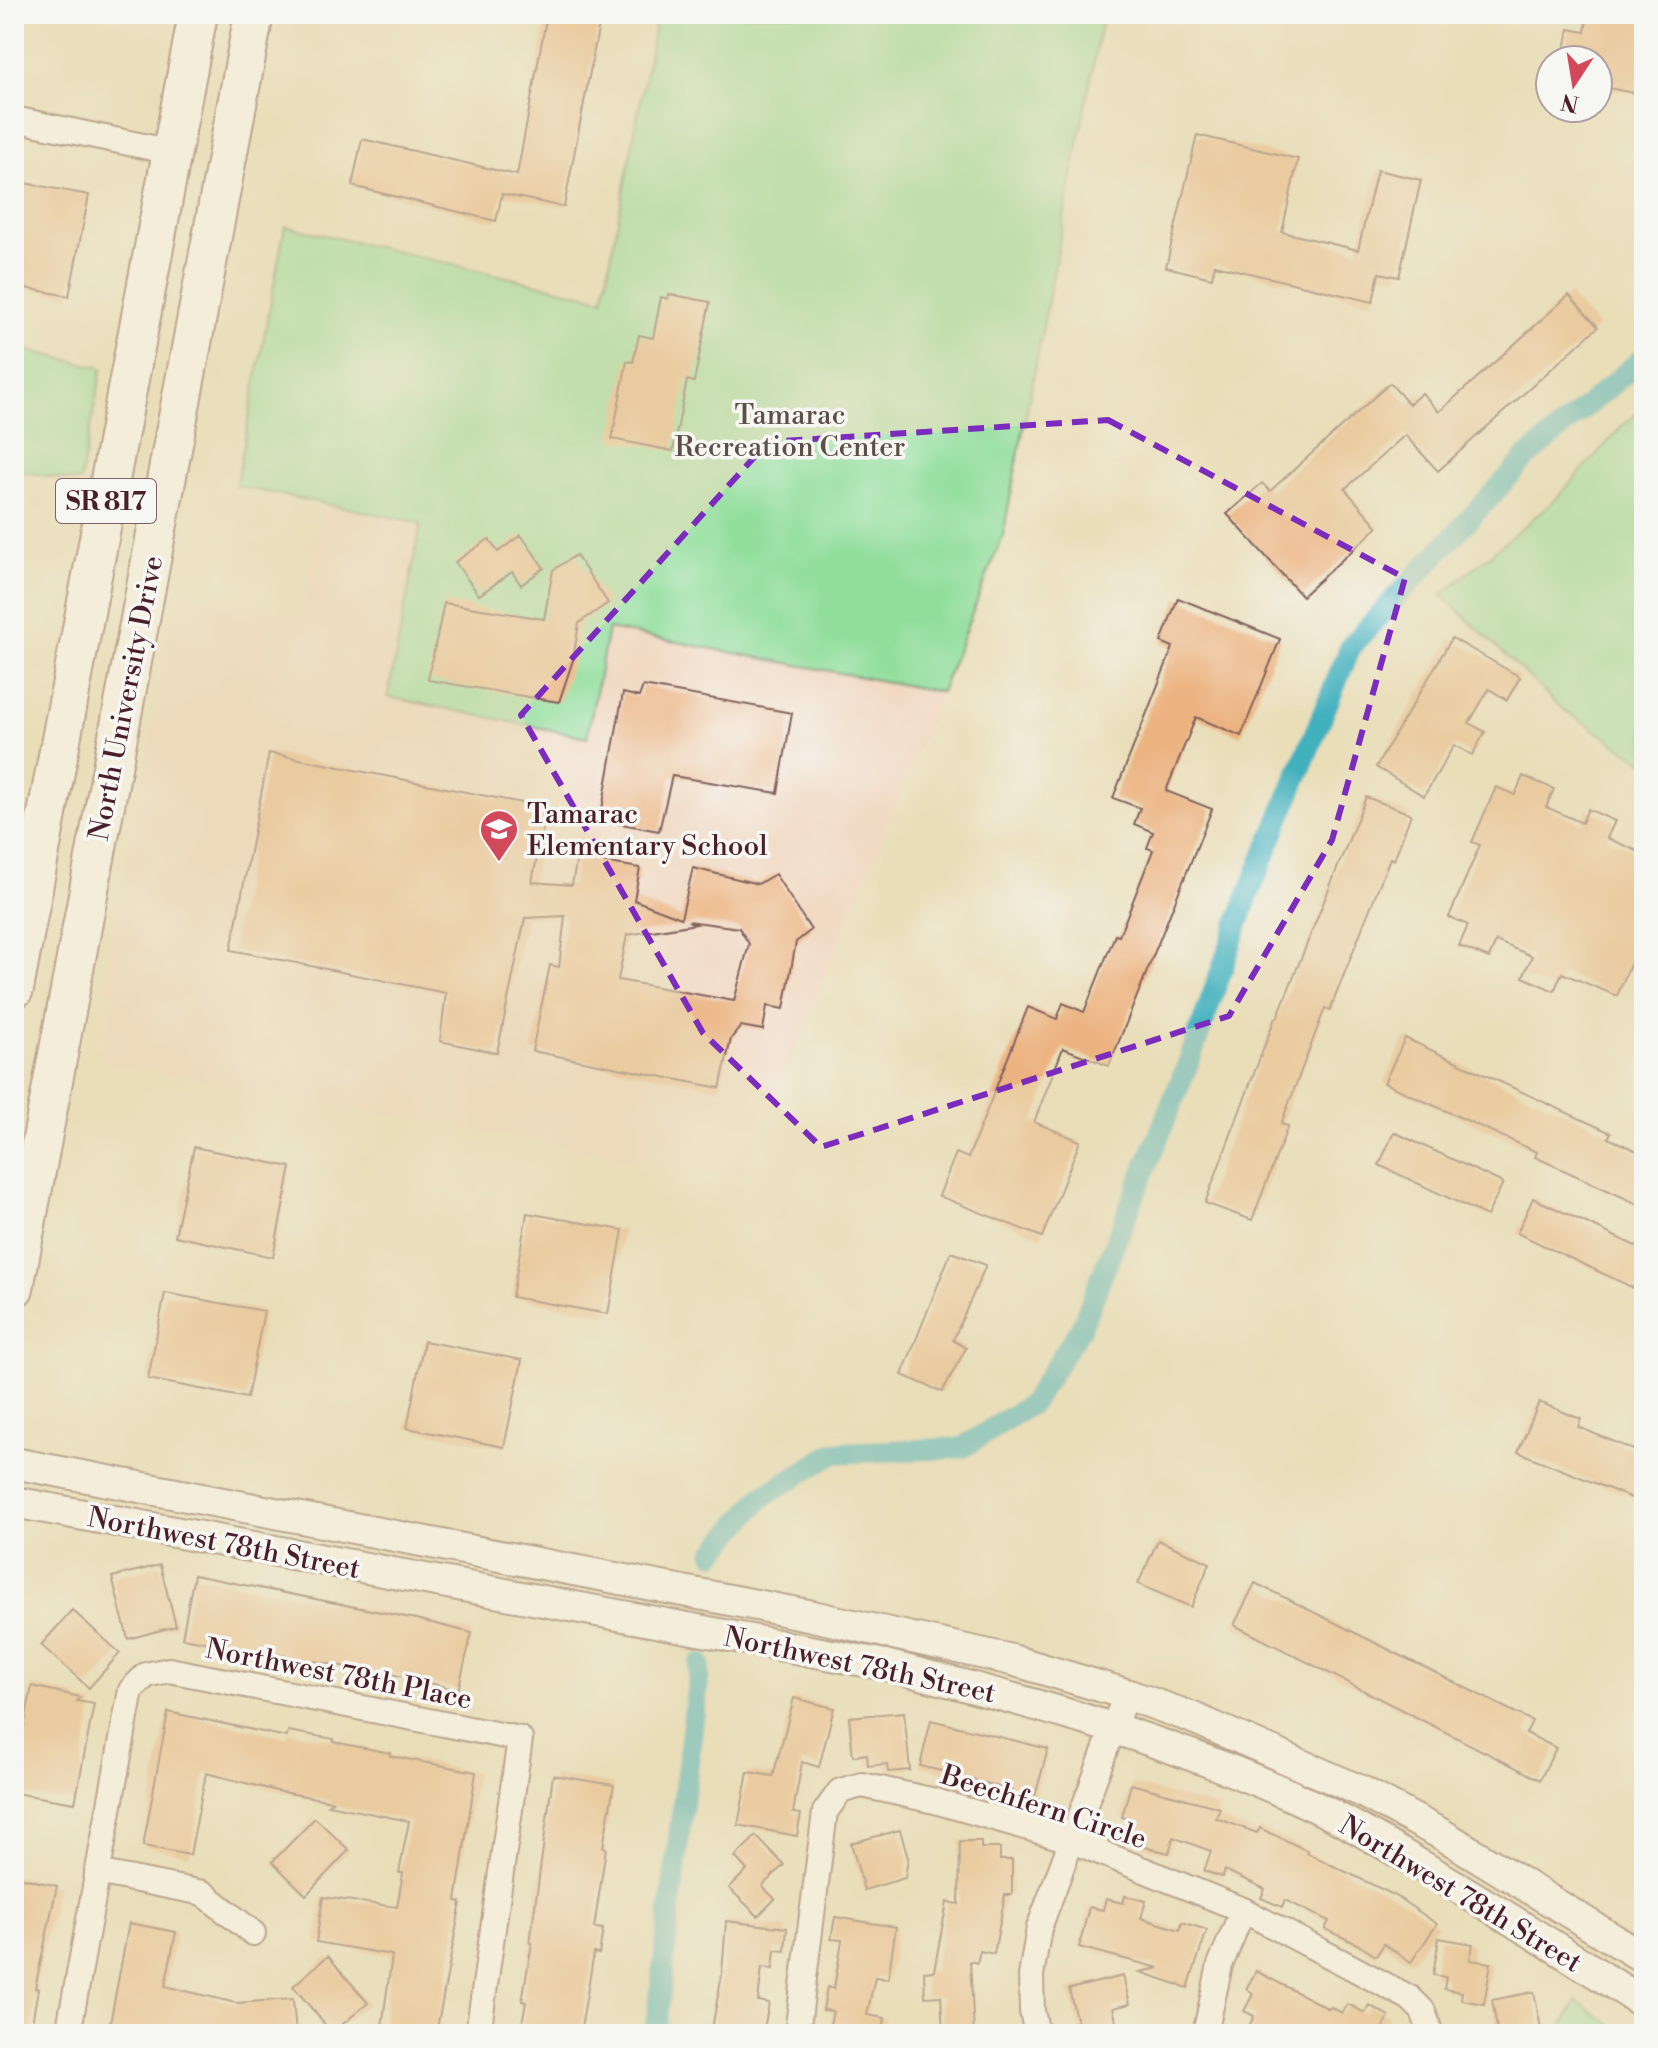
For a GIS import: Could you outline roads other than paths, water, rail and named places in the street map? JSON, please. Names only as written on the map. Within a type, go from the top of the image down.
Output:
[{"type":"main road","name":"North University Drive","points":[[14,989],[200,14]]},
{"type":"main road","points":[[200,14],[204,120],[212,142],[228,156]]},
{"type":"main road","name":"North University Drive","points":[[14,1288],[254,14]]},
{"type":"main road","points":[[172,152],[186,162],[195,175],[205,278]]},
{"type":"main road","points":[[53,785],[64,793],[77,823],[89,889]]},
{"type":"street","points":[[14,119],[172,152]]},
{"type":"street","name":"Northwest 78th Street","points":[[14,1463],[848,1624],[1012,1660],[1126,1694],[1191,1717],[1361,1791],[1443,1835],[1644,1958]]},
{"type":"street","name":"Northwest 78th Street","points":[[14,1502],[885,1665],[1006,1695],[1114,1727],[1210,1760],[1318,1808],[1523,1926],[1644,2003]]},
{"type":"street","name":"Northwest 78th Place","points":[[97,1872],[131,1690],[146,1675],[169,1670],[520,1739],[478,2034]]},
{"type":"street","points":[[1037,2034],[1032,2011],[1031,1976],[1039,1928],[1126,1694]]},
{"type":"street","name":"Beechfern Circle","points":[[797,2034],[825,1812],[840,1791],[862,1785],[920,1797],[1070,1840],[1243,1910],[1410,1998],[1423,2011],[1431,2034]]},
{"type":"street","points":[[68,2034],[97,1872],[203,1893],[253,1933]]},
{"type":"street","points":[[1205,2034],[1220,1965],[1243,1910]]},
{"type":"waterway","points":[[714,1553],[762,1497],[834,1453],[962,1448],[1032,1403],[1081,1327],[1191,1056],[1247,898],[1351,646],[1525,459],[1644,357]]},
{"type":"waterway","points":[[655,2034],[700,1664]]},
{"type":"place","name":"Tamarac Elementary School","points":[[499,863]]},
{"type":"park label","name":"Tamarac Recreation Center","points":[[790,430]]}]
